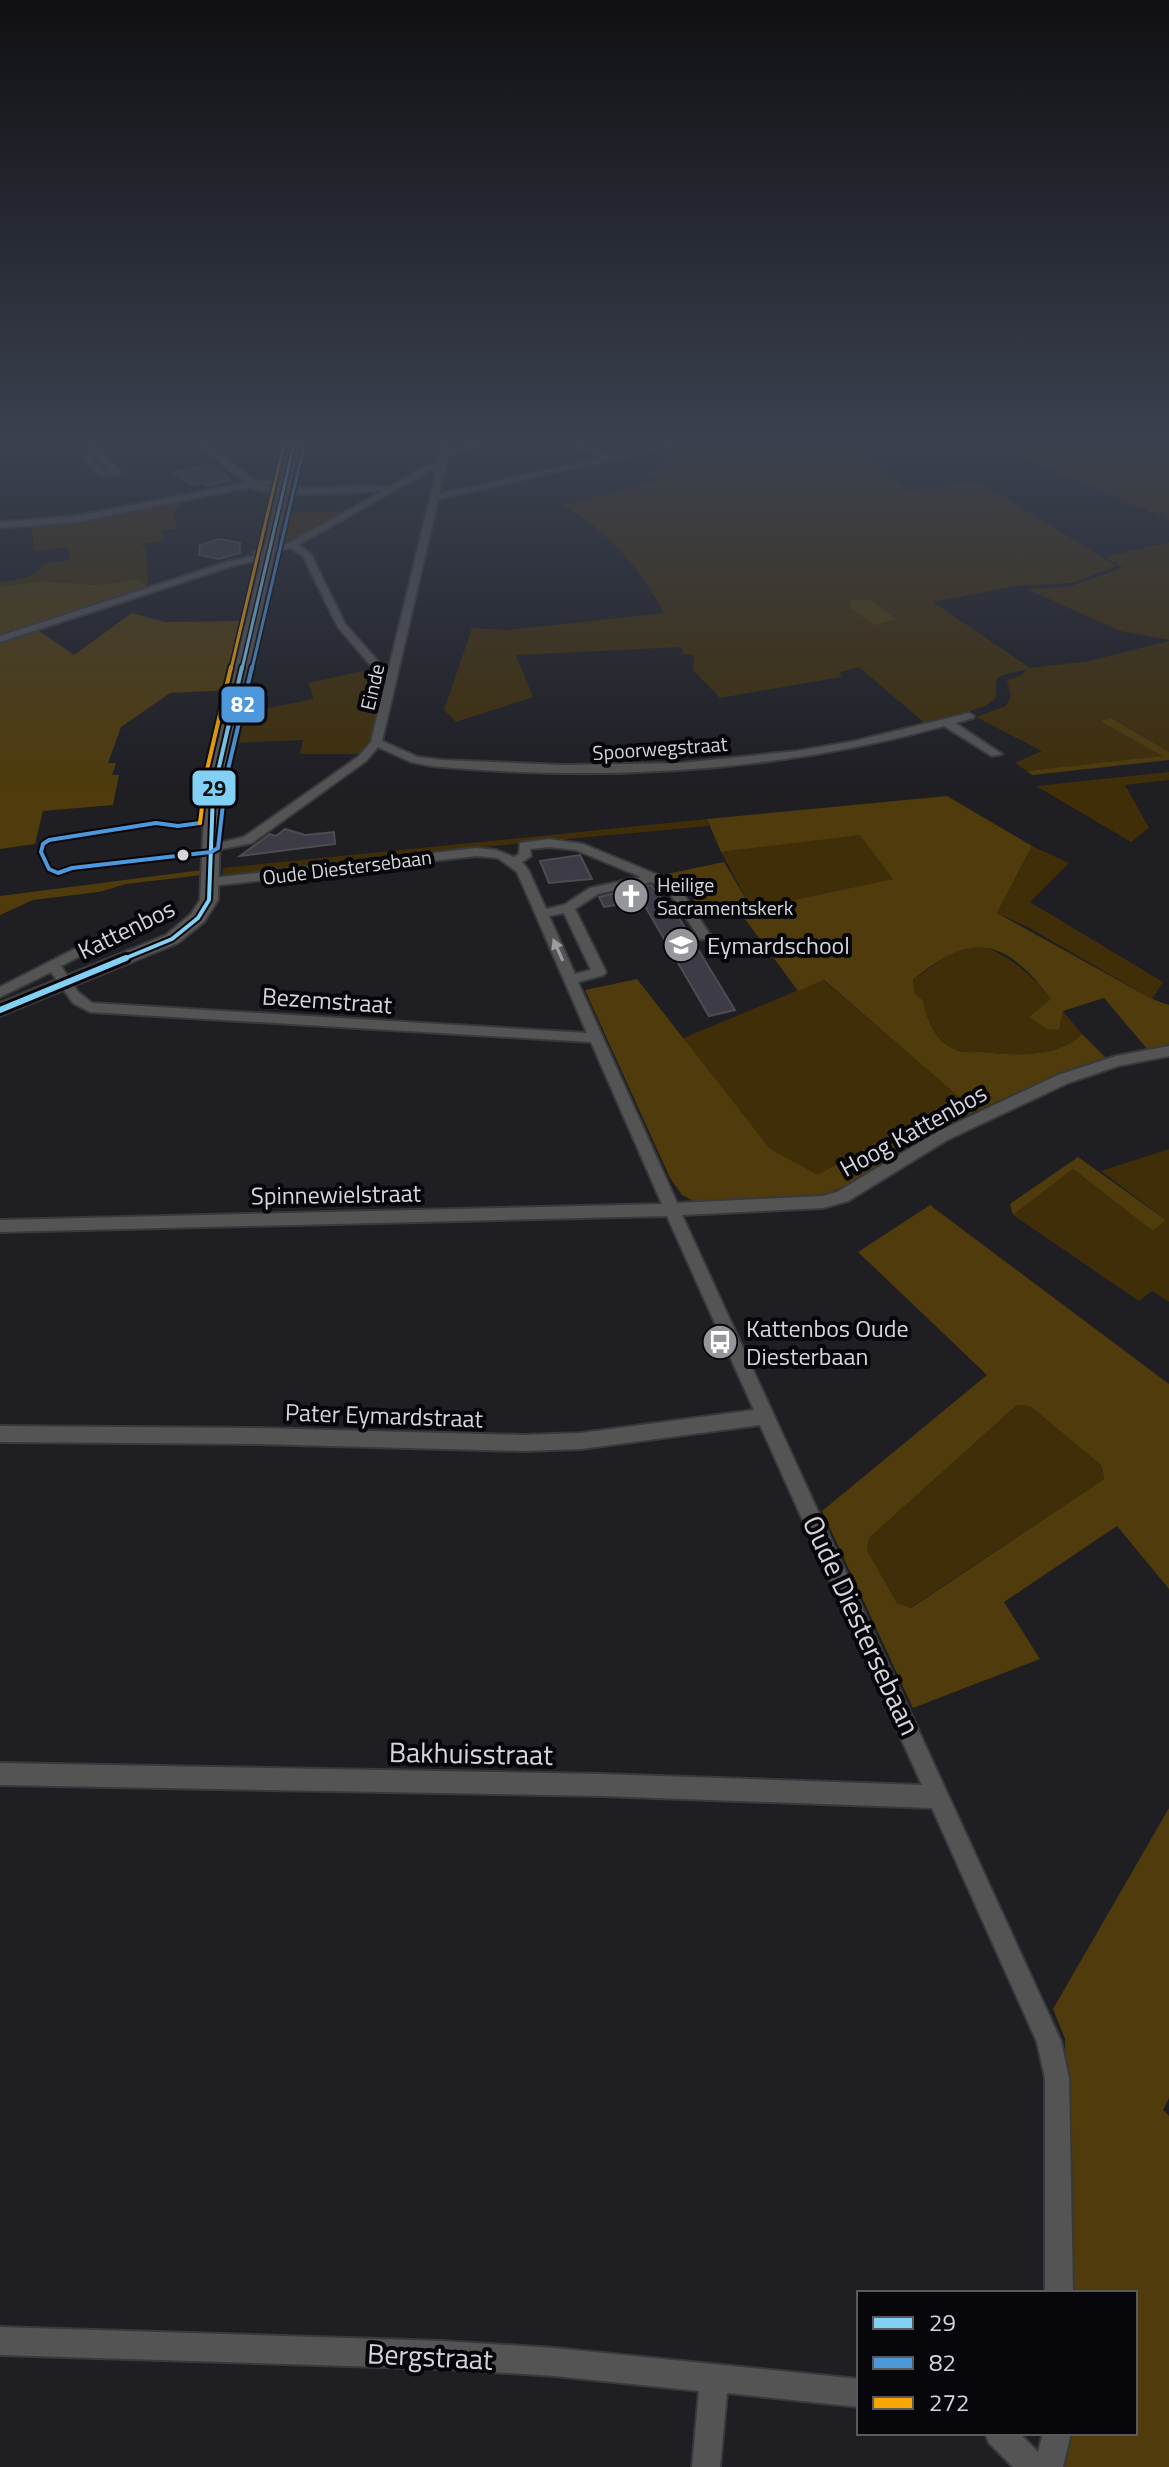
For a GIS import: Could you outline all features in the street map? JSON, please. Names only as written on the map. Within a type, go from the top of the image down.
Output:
[{"type":"main road","points":[[211,866],[211,804],[216,776],[267,559]]},
{"type":"main road","name":"Kattenbos","points":[[0,1010],[150,949],[190,926],[205,909],[211,866]]},
{"type":"street","points":[[0,639],[246,559]]},
{"type":"street","points":[[309,559],[341,625],[381,671],[394,671]]},
{"type":"street","name":"Einde","points":[[211,866],[362,759],[376,743],[420,559]]},
{"type":"street","name":"Spoorwegstraat","points":[[376,743],[391,746],[419,761],[623,771],[841,748],[969,716]]},
{"type":"street","points":[[947,723],[996,754]]},
{"type":"street","name":"Oude Diestersebaan","points":[[211,866],[482,852],[549,843],[579,847],[654,878],[676,892],[705,936]]},
{"type":"street","points":[[515,861],[525,856],[524,846]]},
{"type":"street","name":"Oude Diestersebaan","points":[[482,852],[515,861],[542,914],[672,1210],[1049,2041],[1057,2078],[1059,2291]]},
{"type":"street","points":[[542,914],[568,908],[594,891],[646,883],[654,878]]},
{"type":"street","points":[[568,908],[599,972],[571,979]]},
{"type":"street","name":"Kattenbos","points":[[0,993],[108,936]]},
{"type":"street","name":"Kattenbos","points":[[53,965],[67,983]]},
{"type":"street","name":"Bezemstraat","points":[[67,983],[76,1000],[90,1007],[597,1038]]},
{"type":"street","name":"Hoog Kattenbos","points":[[672,1210],[833,1200],[942,1136],[1063,1079],[1116,1061],[1169,1051]]},
{"type":"street","name":"Spinnewielstraat","points":[[0,1226],[672,1210]]},
{"type":"street","name":"Pater Eymardstraat","points":[[0,1434],[258,1436],[523,1443],[581,1441],[766,1416]]},
{"type":"street","name":"Bakhuisstraat","points":[[0,1774],[601,1785],[940,1797]]},
{"type":"street","name":"Bergstraat","points":[[0,2341],[442,2355],[714,2377],[857,2393]]},
{"type":"street","points":[[706,2467],[714,2377]]},
{"type":"street","points":[[1001,2435],[1033,2467]]},
{"type":"street","points":[[1049,2467],[1057,2435]]},
{"type":"shaded area","points":[[147,559],[148,586],[137,579],[96,585],[42,581],[0,587],[0,582],[30,576],[44,564],[70,560]]},
{"type":"shaded area","points":[[628,559],[1106,559],[1117,566],[1072,583],[1016,586],[933,602],[1030,668],[1089,661],[1169,641],[1169,752],[1111,718],[1165,757],[1027,771],[1015,763],[1042,751],[976,717],[1006,706],[1011,696],[1007,680],[1020,676],[1027,669],[1000,676],[996,681],[996,698],[985,706],[927,725],[859,667],[840,672],[841,677],[720,698],[693,670],[694,655],[683,654],[681,647],[516,655],[533,697],[456,722],[444,710],[472,628],[507,630],[664,613]]},
{"type":"shaded area","points":[[1109,559],[1169,559],[1169,640],[1120,631],[1027,589],[1068,587],[1123,568]]},
{"type":"shaded area","points":[[137,579],[148,586],[35,628],[74,655],[132,613],[165,622],[245,621],[229,690],[170,693],[121,727],[108,763],[116,763],[112,775],[119,775],[113,805],[43,811],[35,844],[0,849],[0,587],[42,581],[96,585]]},
{"type":"shaded area","points":[[851,600],[871,600],[896,619],[875,625],[850,608]]},
{"type":"shaded area","points":[[372,669],[388,676],[373,740],[362,754],[300,754],[303,740],[232,743],[238,714],[314,699],[308,683]]},
{"type":"shaded area","points":[[1111,718],[1169,752],[1169,760],[1032,775],[1027,771],[1163,756],[1100,721]]},
{"type":"shaded area","points":[[1169,772],[1169,780],[1125,785],[1149,828],[1131,842],[1036,786]]},
{"type":"shaded area","points":[[947,796],[1032,846],[997,913],[1152,999],[1169,1005],[1169,1044],[1148,1050],[1104,998],[1063,1011],[1059,1029],[1048,1030],[1029,1017],[1051,999],[1018,963],[1003,953],[987,948],[970,948],[953,953],[913,980],[915,994],[923,1000],[933,1029],[948,1046],[964,1052],[1034,1054],[1060,1048],[1082,1034],[1106,1058],[1034,1085],[964,1117],[906,1147],[834,1191],[821,1195],[696,1202],[682,1195],[670,1178],[585,990],[637,979],[770,1149],[818,1175],[958,1096],[824,980],[798,991],[739,911],[706,918],[692,897],[662,875],[724,862],[752,909],[893,879],[860,835],[721,852],[707,819]]},
{"type":"shaded area","points":[[707,819],[709,826],[482,847],[223,877],[223,868]]},
{"type":"shaded area","points":[[860,834],[894,879],[752,909],[721,852]]},
{"type":"shaded area","points":[[1032,846],[1069,863],[1030,902],[1163,982],[1152,999],[1026,926],[997,913]]},
{"type":"shaded area","points":[[202,870],[202,875],[33,900],[0,915],[0,896]]},
{"type":"shaded area","points":[[982,945],[1020,968],[1052,1000],[1030,1017],[1048,1030],[1063,1011],[1082,1034],[1060,1048],[1034,1054],[961,1052],[942,1041],[929,1022],[923,1000],[915,994],[913,980],[951,952]]},
{"type":"shaded area","points":[[823,980],[959,1096],[818,1176],[770,1150],[681,1039]]},
{"type":"shaded area","points":[[1169,1149],[1169,1302],[1152,1291],[1139,1301],[1013,1215],[1073,1169],[1154,1231],[1165,1219],[1101,1171]]},
{"type":"shaded area","points":[[1078,1157],[1166,1220],[1153,1231],[1073,1169],[1013,1215],[1010,1204]]},
{"type":"shaded area","points":[[930,1205],[1169,1384],[1169,1589],[1117,1526],[1004,1602],[1040,1659],[913,1708],[822,1511],[987,1375],[858,1252]],"holes":[[[1017,1405],[1030,1406],[1102,1466],[1104,1479],[911,1608],[897,1603],[867,1550],[869,1538]]]},
{"type":"shaded area","points":[[1017,1405],[1030,1406],[1102,1466],[1104,1479],[910,1608],[897,1603],[867,1550],[869,1538]]},
{"type":"shaded area","points":[[1169,1808],[1169,2098],[1163,2110],[1169,2116],[1169,2467],[1063,2467],[1071,2435],[1137,2435],[1137,2291],[1070,2291],[1065,2039],[1053,2009]]},
{"type":"building","points":[[285,829],[305,835],[334,832],[335,844],[240,856],[270,834],[276,836]]},
{"type":"building","points":[[580,855],[592,879],[549,883],[540,861]]},
{"type":"building","name":"Eymardschool","points":[[651,885],[664,901],[668,900],[735,1010],[709,1016],[642,901],[604,907],[599,897]]},
{"type":"transit line","name":"272","points":[[200,823],[206,774],[257,559]]},
{"type":"transit line","name":"29","points":[[0,1010],[172,939],[198,918],[209,900],[213,793],[267,559]]},
{"type":"transit line","name":"82","points":[[200,823],[178,826],[156,823],[49,840],[43,844],[41,852],[49,869],[58,873],[72,868],[211,852],[218,848],[226,778],[277,559]]},
{"type":"place","name":"Heilige Sacramentskerk","points":[[631,896]]},
{"type":"place","name":"Eymardschool","points":[[681,945]]},
{"type":"place","name":"Kattenbos Oude Diesterbaan","points":[[720,1342]]}]
